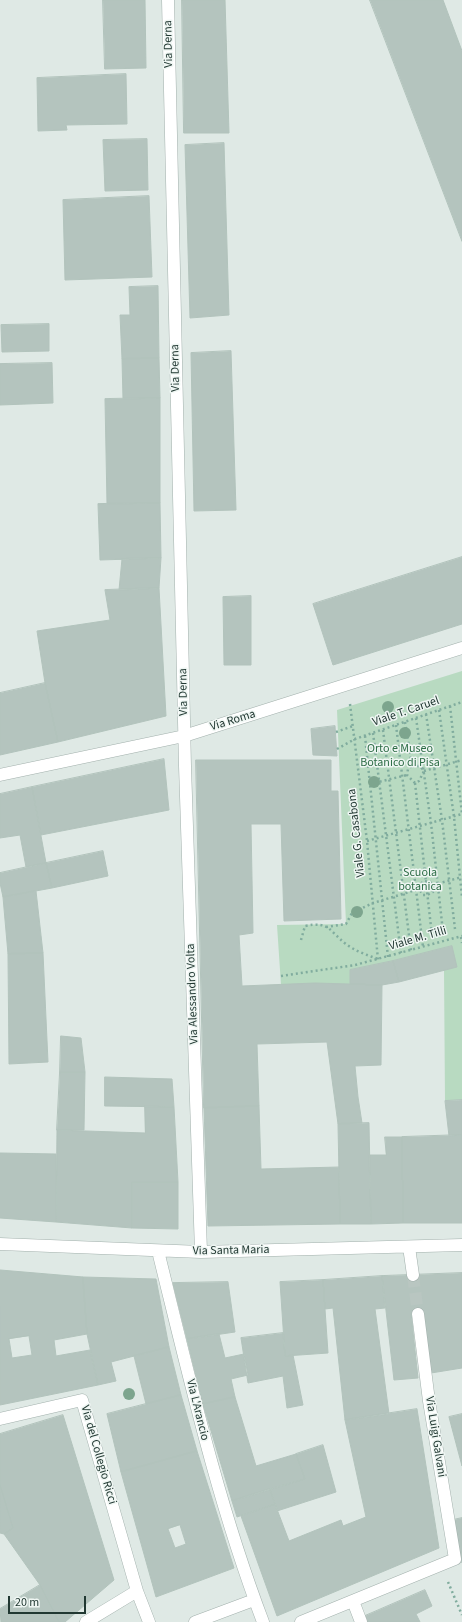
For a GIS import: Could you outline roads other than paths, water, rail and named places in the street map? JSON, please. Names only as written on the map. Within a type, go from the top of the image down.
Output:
[{"type":"street","name":"Via Derna","points":[[168,0],[184,736]]},
{"type":"street","name":"Via Roma","points":[[0,775],[184,736],[462,648]]},
{"type":"street","name":"Via Alessandro Volta","points":[[184,736],[201,1252]]},
{"type":"street","name":"Via Santa Maria","points":[[0,1244],[201,1252],[462,1245]]},
{"type":"street","points":[[409,1247],[413,1275]]},
{"type":"street","name":"Via L'Arancio","points":[[158,1251],[199,1422],[242,1567],[263,1622]]},
{"type":"street","name":"Via Luigi Galvani","points":[[353,1601],[455,1559],[429,1401],[418,1314]]},
{"type":"street","name":"Via del Collegio Ricci","points":[[0,1419],[82,1400],[137,1591]]},
{"type":"street","points":[[86,1622],[137,1591],[148,1622]]},
{"type":"street","points":[[195,1622],[254,1600]]},
{"type":"street","points":[[301,1622],[353,1601],[361,1622]]},
{"type":"tunnel","points":[[413,1275],[418,1314]]},
{"type":"park label","name":"Orto e Museo Botanico di Pisa","points":[[400,756]]},
{"type":"park label","name":"Scuola botanica","points":[[420,880]]}]
